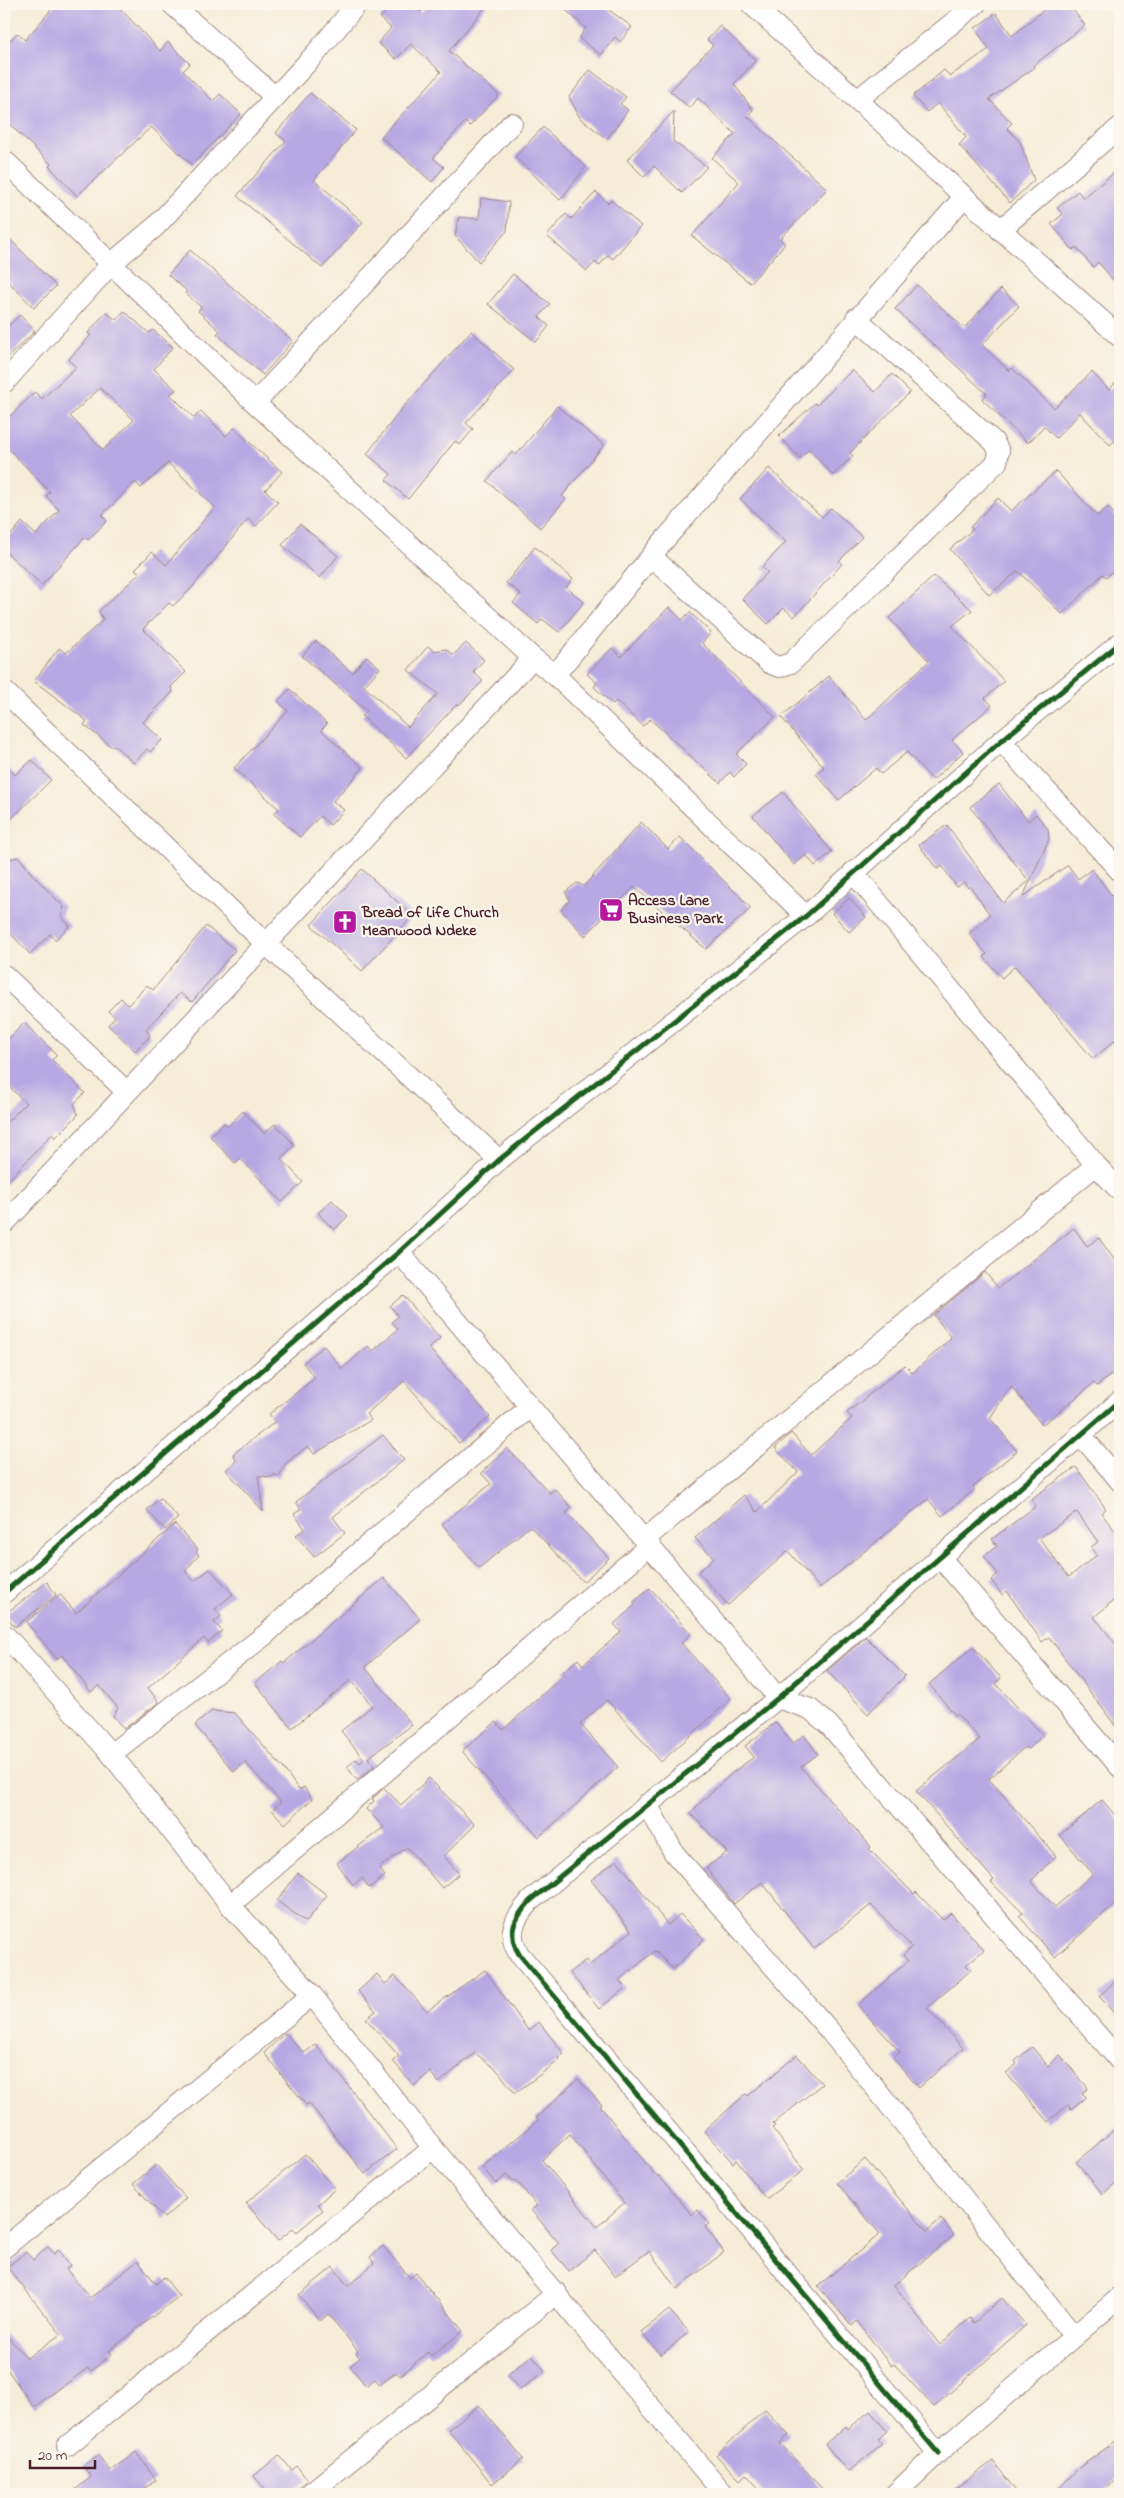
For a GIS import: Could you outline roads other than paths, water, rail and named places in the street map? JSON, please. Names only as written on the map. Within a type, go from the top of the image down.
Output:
[{"type":"street","points":[[172,4],[275,97]]},
{"type":"street","points":[[4,383],[112,264],[155,227],[275,97],[357,4]]},
{"type":"street","points":[[751,4],[1120,337]]},
{"type":"street","points":[[857,100],[976,4]]},
{"type":"street","points":[[254,403],[512,123]]},
{"type":"street","points":[[1000,230],[1120,127]]},
{"type":"street","points":[[4,160],[254,403],[533,658],[555,675],[806,916]]},
{"type":"street","points":[[555,675],[651,556],[856,318],[964,197]]},
{"type":"street","points":[[651,556],[769,663],[779,667],[791,663],[997,462],[999,451],[994,442],[856,318]]},
{"type":"street","points":[[4,1593],[399,1252],[499,1160],[806,916],[1001,741],[1120,643]]},
{"type":"street","points":[[4,1224],[533,658]]},
{"type":"street","points":[[4,691],[266,944],[499,1160]]},
{"type":"street","points":[[1001,741],[1120,871]]},
{"type":"street","points":[[853,872],[1096,1165],[1120,1191]]},
{"type":"street","points":[[4,975],[126,1092]]},
{"type":"street","points":[[230,1905],[648,1542],[1096,1165]]},
{"type":"street","points":[[399,1252],[529,1408],[648,1542],[778,1698],[810,1709],[829,1725],[1120,2061]]},
{"type":"street","points":[[938,2453],[519,1954],[511,1942],[516,1921],[530,1901],[778,1698],[939,1556],[1120,1401]]},
{"type":"street","points":[[110,1754],[266,1635],[304,1599],[529,1408]]},
{"type":"street","points":[[1080,1434],[1120,1481]]},
{"type":"street","points":[[939,1556],[1120,1766]]},
{"type":"street","points":[[4,1634],[110,1754],[230,1905],[312,1996],[433,2148],[557,2293],[724,2494]]},
{"type":"street","points":[[647,1804],[674,1853],[829,2030],[1073,2335]]},
{"type":"street","points":[[4,2248],[312,1996]]},
{"type":"street","points":[[67,2446],[433,2148]]},
{"type":"street","points":[[309,2494],[557,2293]]},
{"type":"street","points":[[895,2494],[938,2453],[1073,2335],[1120,2297]]},
{"type":"place","name":"Access Lane Business Park","points":[[611,910]]},
{"type":"place","name":"Bread of Life Church Meanwood Ndeke","points":[[345,922]]}]
